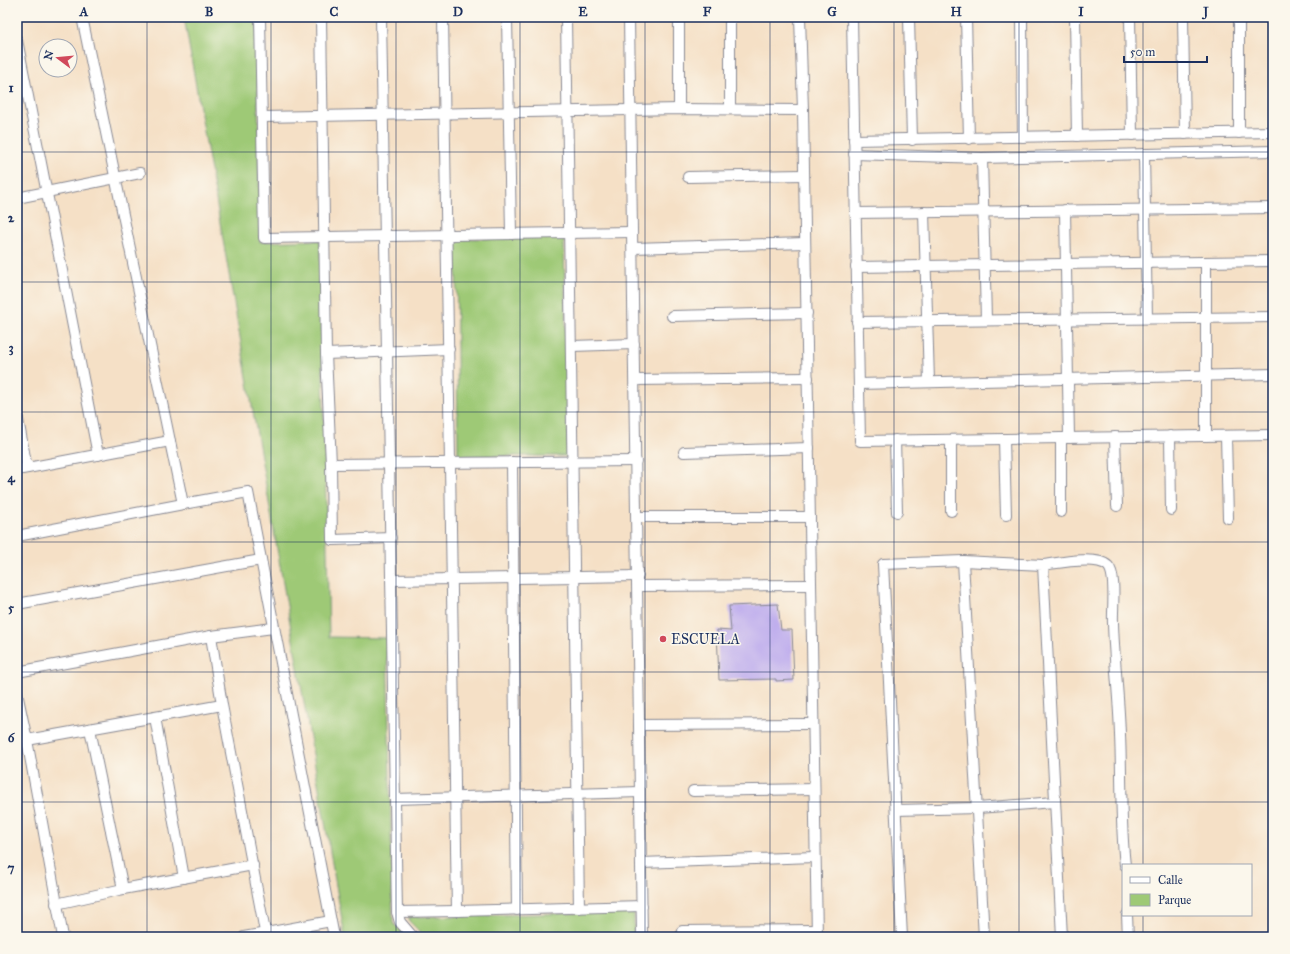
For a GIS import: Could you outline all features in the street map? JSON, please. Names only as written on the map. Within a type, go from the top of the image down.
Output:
[{"type":"street","points":[[82,17],[183,504]]},
{"type":"street","points":[[260,17],[264,238],[632,232]]},
{"type":"street","points":[[321,17],[326,354],[331,464],[332,540],[391,538]]},
{"type":"street","points":[[381,17],[397,912],[400,922],[413,937]]},
{"type":"street","points":[[443,17],[457,911]]},
{"type":"street","points":[[508,17],[511,234]]},
{"type":"street","points":[[566,17],[579,908]]},
{"type":"street","points":[[629,17],[642,937]]},
{"type":"street","points":[[679,17],[679,108]]},
{"type":"street","points":[[730,17],[730,109]]},
{"type":"street","points":[[682,931],[817,933],[807,314],[800,17]]},
{"type":"street","points":[[852,17],[860,441],[1273,435]]},
{"type":"street","points":[[909,17],[912,140]]},
{"type":"street","points":[[966,17],[969,139]]},
{"type":"street","points":[[1022,17],[1023,137]]},
{"type":"street","points":[[1075,17],[1077,136]]},
{"type":"street","points":[[1130,17],[1132,135]]},
{"type":"street","points":[[1183,17],[1186,134]]},
{"type":"street","points":[[1239,17],[1239,133]]},
{"type":"street","points":[[17,40],[98,455]]},
{"type":"street","points":[[262,117],[679,108],[803,110]]},
{"type":"street","points":[[854,140],[1273,132]]},
{"type":"street","points":[[854,154],[982,158],[1273,151]]},
{"type":"street","points":[[1144,154],[1147,318]]},
{"type":"street","points":[[982,158],[986,265],[986,320]]},
{"type":"street","points":[[17,198],[115,180],[140,173]]},
{"type":"street","points":[[688,177],[804,175]]},
{"type":"street","points":[[855,213],[1273,208]]},
{"type":"street","points":[[1061,512],[1068,379],[1065,210]]},
{"type":"street","points":[[924,212],[929,382]]},
{"type":"street","points":[[633,248],[805,244]]},
{"type":"street","points":[[856,267],[1273,261]]},
{"type":"street","points":[[1206,262],[1206,436]]},
{"type":"street","points":[[672,316],[807,314]]},
{"type":"street","points":[[857,322],[1273,317]]},
{"type":"street","points":[[572,346],[634,344]]},
{"type":"street","points":[[326,354],[449,349]]},
{"type":"street","points":[[859,384],[1273,374]]},
{"type":"street","points":[[635,380],[808,378]]},
{"type":"street","points":[[17,414],[27,468]]},
{"type":"street","points":[[1170,436],[1171,510]]},
{"type":"street","points":[[1226,436],[1228,518]]},
{"type":"street","points":[[1115,437],[1117,506]]},
{"type":"street","points":[[1004,439],[1006,515]]},
{"type":"street","points":[[895,440],[897,512]]},
{"type":"street","points":[[950,511],[951,440]]},
{"type":"street","points":[[17,470],[170,441]]},
{"type":"street","points":[[684,452],[809,448]]},
{"type":"street","points":[[331,464],[636,461]]},
{"type":"street","points":[[512,462],[517,910]]},
{"type":"street","points":[[17,536],[248,492],[273,628],[334,937]]},
{"type":"street","points":[[637,517],[810,518]]},
{"type":"street","points":[[17,604],[261,560]]},
{"type":"street","points":[[902,937],[883,564],[963,561],[1043,565],[1086,560],[1100,562],[1108,566],[1113,575],[1112,622],[1120,733],[1121,828],[1125,864]]},
{"type":"street","points":[[963,561],[978,808],[984,937]]},
{"type":"street","points":[[1043,565],[1062,937]]},
{"type":"street","points":[[392,580],[638,576]]},
{"type":"street","points":[[638,586],[811,585]]},
{"type":"street","points":[[17,672],[212,636],[273,628]]},
{"type":"street","points":[[212,636],[222,704],[266,935]]},
{"type":"street","points":[[17,693],[63,937]]},
{"type":"street","points":[[27,740],[222,704]]},
{"type":"street","points":[[155,717],[184,878]]},
{"type":"street","points":[[639,725],[813,724]]},
{"type":"street","points":[[90,729],[123,889]]},
{"type":"street","points":[[693,791],[814,789]]},
{"type":"street","points":[[395,800],[640,792]]},
{"type":"street","points":[[896,810],[978,808],[1054,802]]},
{"type":"street","points":[[641,862],[815,856]]},
{"type":"street","points":[[56,904],[123,889],[253,866]]},
{"type":"street","points":[[397,912],[642,906]]},
{"type":"street","points":[[1127,916],[1128,937]]},
{"type":"street","points":[[244,937],[266,935],[331,921]]},
{"type":"green space","points":[[184,17],[257,17],[260,242],[320,240],[329,637],[387,638],[393,923],[407,937],[345,937]]},
{"type":"green space","points":[[564,237],[568,456],[458,456],[456,239]]},
{"type":"green space","points":[[634,912],[634,937],[425,937],[409,921],[409,917]]},
{"type":"building","points":[[778,604],[781,630],[792,630],[794,680],[719,680],[717,630],[731,631],[729,606]]},
{"type":"place","name":"ESCUELA","points":[[663,639]]}]
